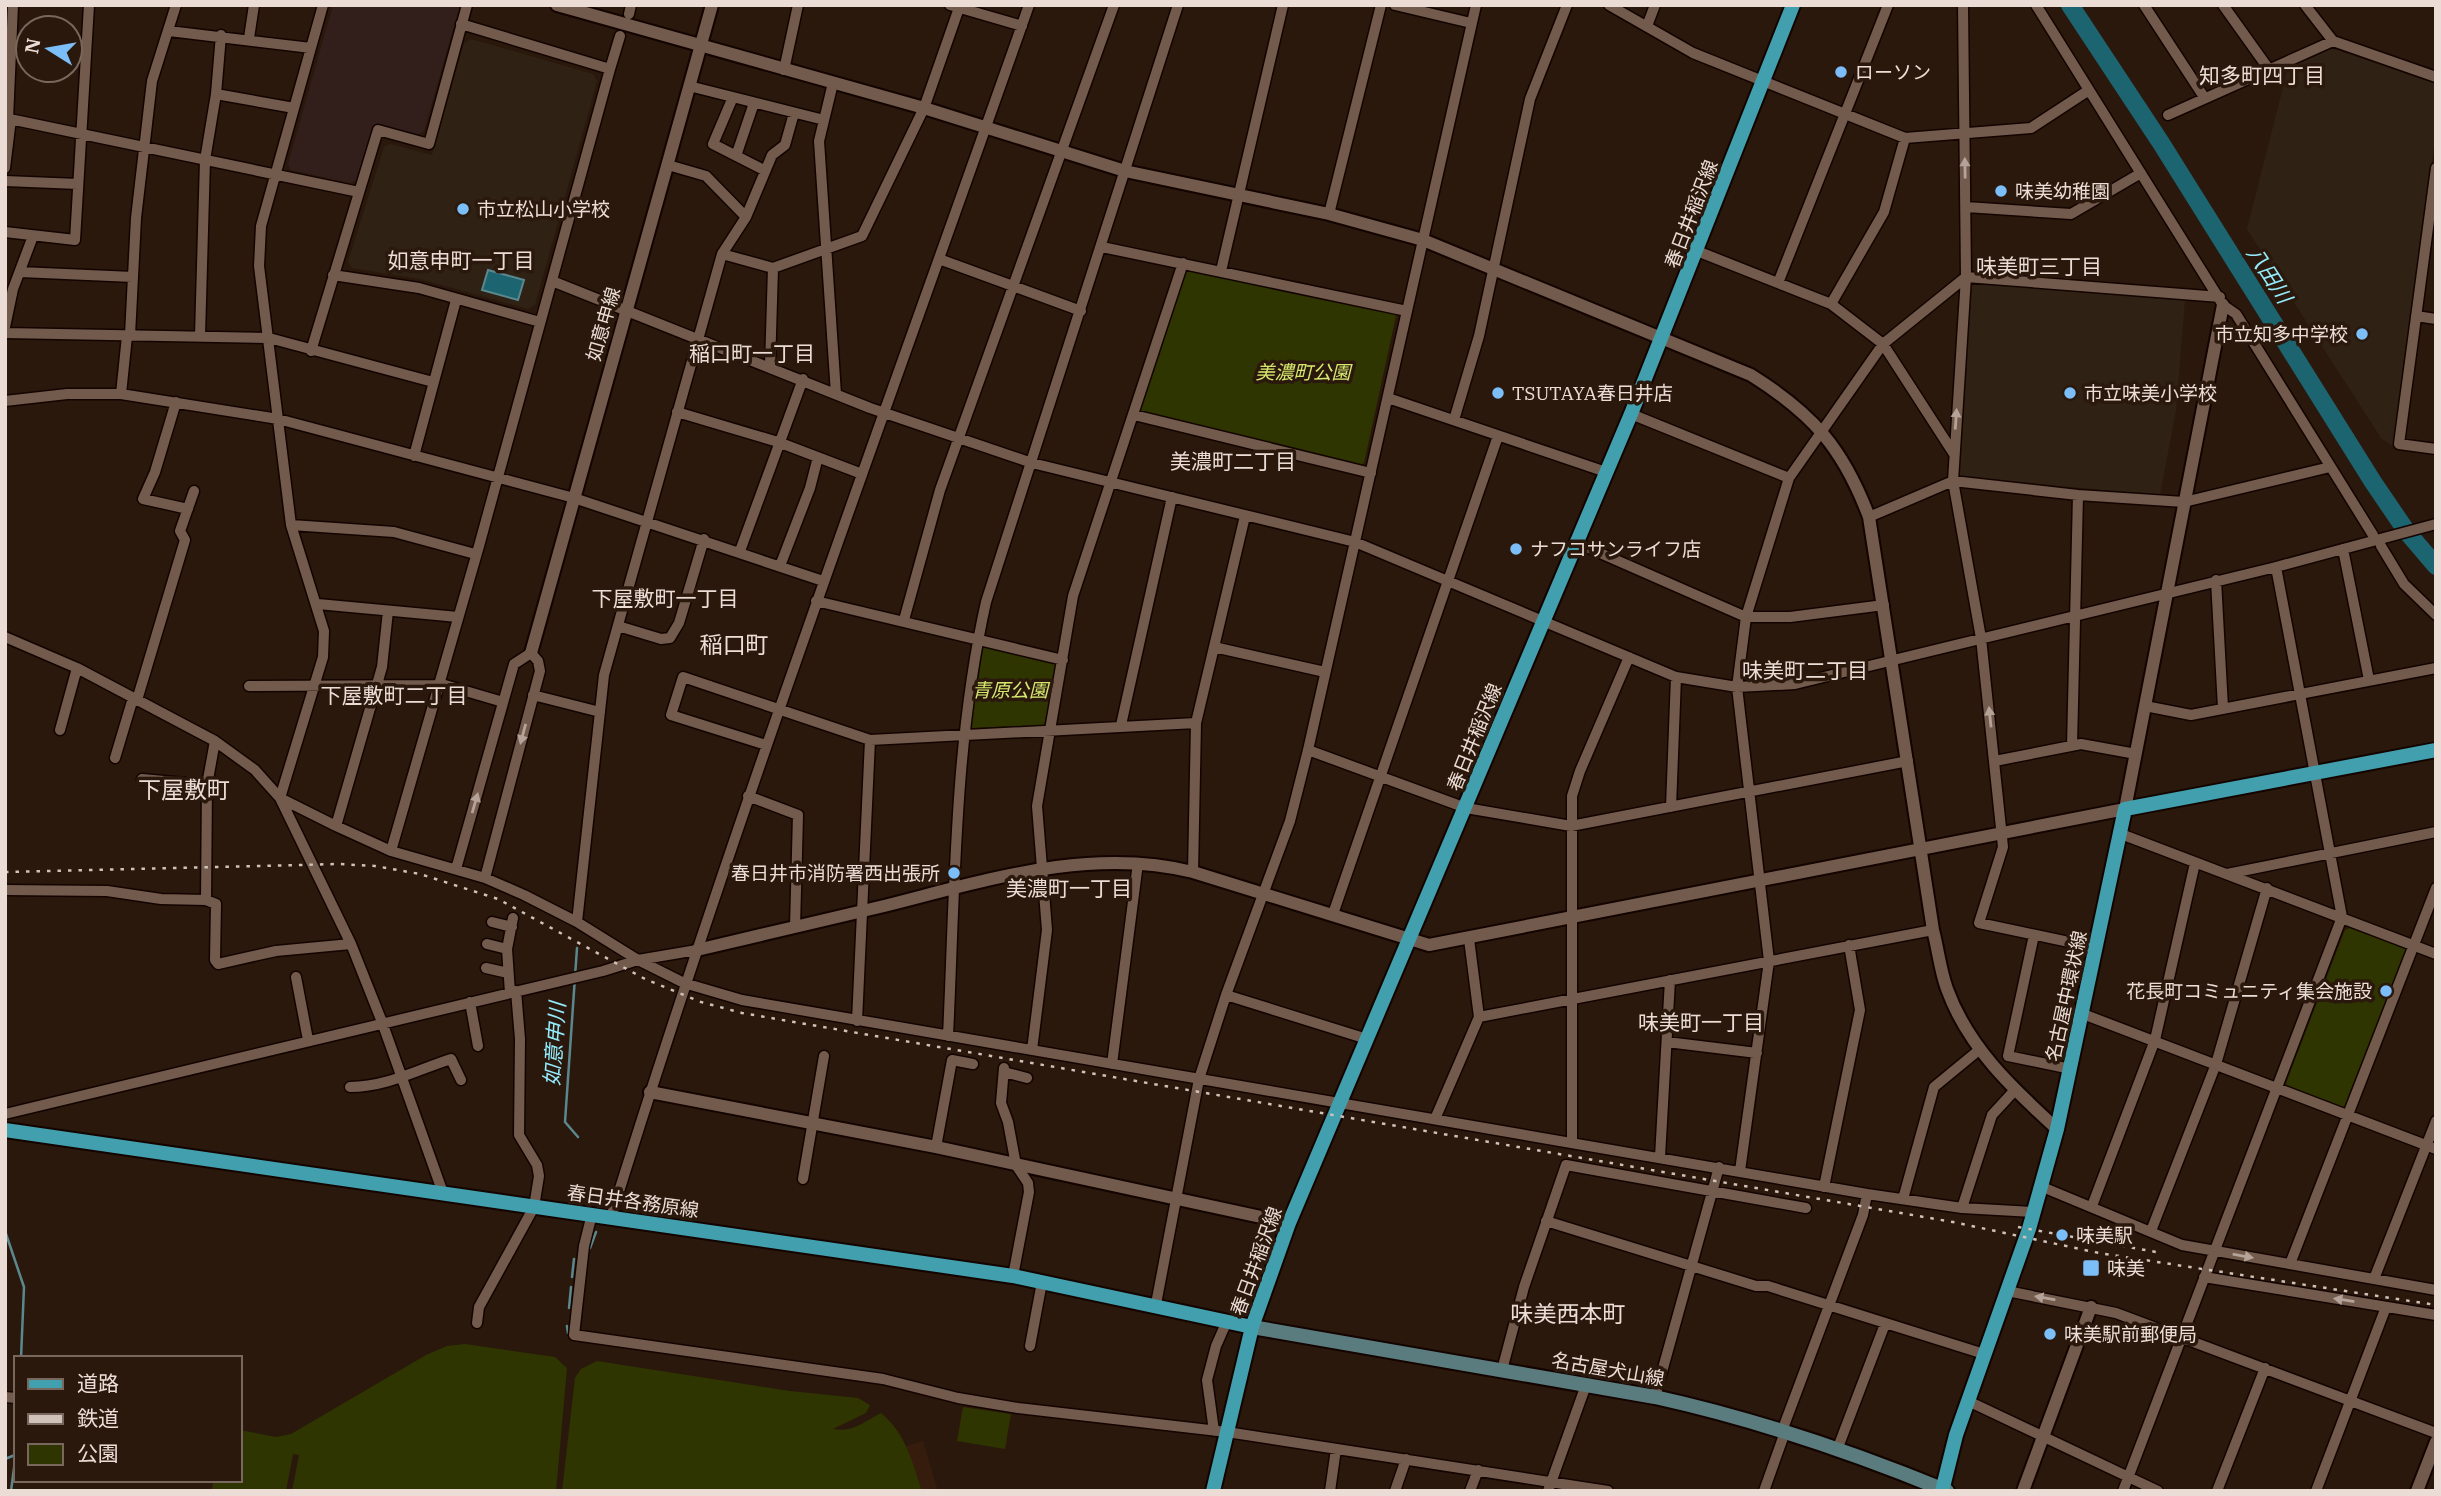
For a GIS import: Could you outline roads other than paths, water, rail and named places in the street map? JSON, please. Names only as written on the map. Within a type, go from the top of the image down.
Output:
[{"type":"main road","name":"春日井稲沢線","points":[[1213,1491],[1220,1432],[1252,1327],[1289,1223],[1466,808],[1575,541],[1631,414],[1698,251],[1793,5]]},
{"type":"main road","points":[[2125,809],[2436,750]]},
{"type":"main road","name":"名古屋中環状線","points":[[1944,1490],[1968,1401],[2033,1212],[2057,1129],[2125,809]]},
{"type":"main road","name":"春日井各務原線","points":[[5,1130],[1013,1276],[1156,1304],[1252,1327]]},
{"type":"main road","name":"名古屋犬山線","points":[[1252,1327],[1655,1397],[1717,1411],[1837,1450],[1944,1490]]},
{"type":"street","points":[[5,167],[8,21],[13,5]]},
{"type":"street","points":[[5,232],[75,240],[89,5]]},
{"type":"street","points":[[121,394],[136,218],[152,81],[176,5]]},
{"type":"street","points":[[249,38],[254,5]]},
{"type":"street","points":[[280,798],[323,657],[324,631],[318,604],[291,525],[259,266],[261,226],[323,5]]},
{"type":"street","points":[[311,351],[378,130],[429,144],[467,5]]},
{"type":"street","points":[[557,5],[924,108],[1062,154],[1125,171],[1329,214],[1423,240],[1751,376],[1790,400],[1822,429],[1849,468],[1869,517],[1933,930],[1946,988],[1979,1050],[2015,1090],[2057,1129]]},
{"type":"street","name":"如意申線","points":[[531,653],[712,5]]},
{"type":"street","points":[[784,70],[798,5]]},
{"type":"street","points":[[611,1217],[684,983],[748,796],[1030,5]]},
{"type":"street","points":[[904,620],[940,490],[1114,5]]},
{"type":"street","points":[[948,1036],[962,736],[986,602],[1178,5]]},
{"type":"street","points":[[1221,271],[1283,5]]},
{"type":"street","points":[[1329,214],[1381,5]]},
{"type":"street","points":[[1395,5],[1472,23]]},
{"type":"street","points":[[1156,1304],[1199,1079],[1226,995],[1290,821],[1308,750],[1476,5]]},
{"type":"street","points":[[1454,420],[1494,270],[1530,99],[1567,5]]},
{"type":"street","points":[[1609,5],[1693,53],[1905,138],[2031,128],[2089,90]]},
{"type":"street","points":[[1647,26],[1655,5]]},
{"type":"street","points":[[1778,283],[1888,5]]},
{"type":"street","points":[[1963,5],[1966,277],[1953,481],[1981,638],[2003,847],[1979,923],[2097,948]]},
{"type":"street","points":[[2036,5],[2222,301],[2236,314],[2373,535]]},
{"type":"street","points":[[2144,5],[2204,97]]},
{"type":"street","points":[[2223,5],[2268,68]]},
{"type":"street","points":[[2305,5],[2333,41],[2436,77]]},
{"type":"street","points":[[722,254],[772,268],[862,236],[924,108],[960,7],[1022,26]]},
{"type":"street","points":[[461,24],[610,69]]},
{"type":"street","points":[[169,30],[249,38],[311,48]]},
{"type":"street","points":[[200,336],[205,160],[216,94],[221,35]]},
{"type":"street","points":[[391,851],[620,37]]},
{"type":"street","points":[[2168,115],[2333,41]]},
{"type":"street","points":[[833,83],[819,141],[836,394]]},
{"type":"street","points":[[689,86],[824,120]]},
{"type":"street","points":[[216,94],[294,108]]},
{"type":"street","points":[[733,97],[713,145],[737,153],[740,158],[764,170]]},
{"type":"street","points":[[737,153],[754,103]]},
{"type":"street","points":[[577,922],[604,675],[722,254],[746,217],[772,155],[785,145],[794,113]]},
{"type":"street","points":[[8,119],[359,192]]},
{"type":"street","points":[[1831,304],[1884,212],[1905,138]]},
{"type":"street","points":[[668,165],[706,176],[746,217]]},
{"type":"street","points":[[2436,168],[2433,215],[2399,444],[2436,449]]},
{"type":"street","points":[[1966,206],[2071,214],[2141,173]]},
{"type":"street","points":[[5,181],[78,184]]},
{"type":"street","points":[[5,327],[13,289],[33,236]]},
{"type":"street","points":[[1102,247],[1407,311]]},
{"type":"street","points":[[1698,251],[1831,304],[1883,344],[1954,454]]},
{"type":"street","points":[[939,259],[1081,311]]},
{"type":"street","points":[[1032,1049],[1047,930],[1037,806],[1073,596],[1183,263]]},
{"type":"street","points":[[769,366],[772,268]]},
{"type":"street","points":[[20,272],[133,277]]},
{"type":"street","points":[[333,275],[419,288],[540,322]]},
{"type":"street","points":[[1741,1171],[1769,961],[1737,687],[1746,617],[1789,478],[1883,344],[1966,277],[2222,301]]},
{"type":"street","points":[[552,281],[836,394],[1032,463],[1355,542],[1676,677],[1737,687],[1795,684],[1893,662],[2167,591],[2276,567],[2432,525]]},
{"type":"street","points":[[414,456],[456,300]]},
{"type":"street","points":[[5,1114],[382,1022],[576,978],[638,960],[696,950],[955,888],[1090,862],[1138,863],[1193,872],[1429,945],[2125,809],[2222,301]]},
{"type":"street","points":[[2416,316],[2436,319]]},
{"type":"street","points":[[5,333],[269,338],[433,383]]},
{"type":"street","points":[[740,551],[803,379]]},
{"type":"street","points":[[5,401],[67,394],[121,394],[278,419],[647,519],[823,581]]},
{"type":"street","points":[[1388,398],[1606,472]]},
{"type":"street","points":[[176,402],[155,472],[143,499],[188,509]]},
{"type":"street","points":[[677,412],[778,442],[862,474]]},
{"type":"street","points":[[1631,414],[1789,478]]},
{"type":"street","points":[[1134,415],[1371,473]]},
{"type":"street","points":[[1333,914],[1498,436]]},
{"type":"street","points":[[780,566],[810,488],[818,457]]},
{"type":"street","points":[[1869,517],[1953,481],[2078,495],[2184,502],[2330,467]]},
{"type":"street","points":[[115,758],[175,580],[185,540],[180,531],[194,491]]},
{"type":"street","points":[[2072,746],[2078,495]]},
{"type":"street","points":[[1121,725],[1172,497]]},
{"type":"street","points":[[1193,872],[1196,723],[1245,516]]},
{"type":"street","points":[[291,525],[394,532],[475,554]]},
{"type":"street","points":[[618,626],[661,639],[670,638],[679,623],[704,539]]},
{"type":"street","points":[[1575,541],[1746,617],[1790,617],[1884,605]]},
{"type":"street","points":[[2381,547],[2404,583],[2436,615]]},
{"type":"street","points":[[2343,549],[2369,680]]},
{"type":"street","points":[[2123,1491],[2342,917],[2276,567]]},
{"type":"street","points":[[2216,580],[2223,708]]},
{"type":"street","points":[[816,601],[1063,660]]},
{"type":"street","points":[[318,604],[458,617]]},
{"type":"street","points":[[336,826],[377,685],[388,611]]},
{"type":"street","points":[[5,637],[77,668],[215,741],[255,770],[280,798],[351,944],[402,1075],[443,1193]]},
{"type":"street","points":[[1214,647],[1325,673]]},
{"type":"street","points":[[456,869],[514,664],[531,653],[538,661],[540,671],[485,878]]},
{"type":"street","points":[[1572,1141],[1572,796],[1629,657]]},
{"type":"street","points":[[60,730],[77,668]]},
{"type":"street","points":[[2145,706],[2191,715],[2436,668]]},
{"type":"street","points":[[766,745],[671,715],[683,677],[870,740],[1196,723]]},
{"type":"street","points":[[1671,807],[1676,677]]},
{"type":"street","points":[[249,686],[437,685],[503,702]]},
{"type":"street","points":[[533,695],[600,712]]},
{"type":"street","points":[[857,1021],[870,740]]},
{"type":"street","points":[[205,900],[207,785],[215,741]]},
{"type":"street","points":[[1995,761],[2081,744],[2136,754]]},
{"type":"street","points":[[1308,750],[1466,808],[1571,826],[1908,761]]},
{"type":"street","points":[[142,779],[207,785]]},
{"type":"street","points":[[748,796],[798,815],[795,927]]},
{"type":"street","points":[[280,798],[391,851],[485,878],[577,922],[638,960],[684,983],[742,1000],[1572,1141],[1824,1187],[1962,1208],[2033,1212]]},
{"type":"street","points":[[2227,874],[2436,832]]},
{"type":"street","points":[[2121,834],[2436,954]]},
{"type":"street","points":[[1112,1064],[1138,863]]},
{"type":"street","points":[[2092,1206],[2155,1041],[2195,863]]},
{"type":"street","points":[[2151,1231],[2216,1064],[2267,888]]},
{"type":"street","points":[[2290,1264],[2436,888]]},
{"type":"street","points":[[5,890],[107,891],[161,899],[205,900],[216,904],[215,960],[218,964],[276,951],[351,944]]},
{"type":"street","points":[[477,1323],[479,1307],[534,1207],[537,1165],[519,1135],[520,1039],[508,973],[507,949],[512,923],[492,922]]},
{"type":"street","points":[[1479,1017],[1933,930]]},
{"type":"street","points":[[1993,1066],[2008,1056],[2034,935]]},
{"type":"street","points":[[1435,1119],[1479,1017],[1469,939]]},
{"type":"street","points":[[487,944],[507,949]]},
{"type":"street","points":[[1824,1187],[1860,1010],[1849,945]]},
{"type":"street","points":[[486,968],[508,973]]},
{"type":"street","points":[[296,976],[308,1040]]},
{"type":"street","points":[[1660,1157],[1670,980]]},
{"type":"street","points":[[1226,995],[1367,1039]]},
{"type":"street","points":[[471,1002],[478,1046]]},
{"type":"street","points":[[2083,1014],[2436,1149]]},
{"type":"street","points":[[1667,1042],[1757,1053]]},
{"type":"street","points":[[1903,1199],[1934,1087],[1979,1050]]},
{"type":"street","points":[[803,1179],[815,1124],[824,1056]]},
{"type":"street","points":[[2008,1056],[2071,1069]]},
{"type":"street","points":[[350,1087],[369,1087],[394,1081],[402,1075],[451,1059],[461,1080]]},
{"type":"street","points":[[936,1147],[951,1060],[973,1064]]},
{"type":"street","points":[[1013,1276],[1029,1192],[1028,1183],[1016,1164],[1008,1122],[1000,1103],[1004,1070],[1027,1078]]},
{"type":"street","points":[[1962,1208],[1992,1115],[2015,1090]]},
{"type":"street","points":[[650,1092],[936,1147],[1289,1223]]},
{"type":"street","points":[[2375,1279],[2436,1121]]},
{"type":"street","points":[[1502,1370],[1546,1222],[1566,1165],[1714,1194],[1806,1208]]},
{"type":"street","points":[[1655,1397],[1676,1315],[1694,1266],[1719,1167]]},
{"type":"street","points":[[2040,1186],[2182,1245],[2436,1290]]},
{"type":"street","points":[[1764,1491],[1863,1215],[1867,1194]]},
{"type":"street","points":[[592,1214],[584,1246],[574,1335],[883,1378],[958,1398],[1018,1408],[1220,1432],[1478,1470],[1549,1486],[1608,1491]]},
{"type":"street","points":[[1546,1222],[1984,1354]]},
{"type":"street","points":[[2204,1276],[2436,1315]]},
{"type":"street","points":[[1030,1346],[1042,1282]]},
{"type":"street","points":[[2007,1291],[2091,1307],[2181,1337],[2436,1433]]},
{"type":"street","points":[[2023,1491],[2091,1307]]},
{"type":"street","points":[[2316,1491],[2386,1307]]},
{"type":"street","points":[[1220,1432],[1207,1380],[1216,1346],[1227,1321]]},
{"type":"street","points":[[1837,1450],[1885,1324]]},
{"type":"street","points":[[2217,1491],[2265,1368]]},
{"type":"street","points":[[1549,1486],[1586,1385]]},
{"type":"street","points":[[1968,1401],[2158,1491]]},
{"type":"street","points":[[2417,1491],[2436,1442]]},
{"type":"street","points":[[1330,1491],[1336,1449]]},
{"type":"street","points":[[1395,1491],[1406,1459]]},
{"type":"street","points":[[1470,1491],[1478,1470]]},
{"type":"water","points":[[488,270],[524,280],[518,300],[482,290]]},
{"type":"waterway","name":"八田川","points":[[2070,5],[2161,143],[2373,482],[2407,532],[2436,566]]},
{"type":"waterway","name":"如意申川","points":[[577,948],[565,1122],[578,1137]]},
{"type":"waterway","name":"如意申川","points":[[605,1207],[608,1196]]},
{"type":"waterway","points":[[5,1231],[24,1287],[21,1356]]},
{"type":"waterway","name":"如意申川","points":[[590,1248],[596,1232]]},
{"type":"waterway","name":"如意申川","points":[[572,1277],[574,1259]]},
{"type":"waterway","name":"如意申川","points":[[569,1308],[571,1287]]},
{"type":"waterway","name":"如意申川","points":[[567,1326],[568,1333]]},
{"type":"waterway","points":[[5,1459],[14,1455]]},
{"type":"waterway","points":[[11,1491],[14,1468]]},
{"type":"railway","points":[[5,872],[339,864],[375,866],[420,874],[498,899],[645,979],[701,1002],[742,1013],[1953,1222],[2099,1253],[2436,1305]]},
{"type":"railway","points":[[2018,1227],[2156,1252]]},
{"type":"place","name":"ローソン","points":[[1841,72]]},
{"type":"place","name":"味美幼稚園","points":[[2001,191]]},
{"type":"place","name":"市立松山小学校","points":[[463,209]]},
{"type":"place","name":"市立知多中学校","points":[[2362,334]]},
{"type":"place","name":"TSUTAYA春日井店","points":[[1498,393]]},
{"type":"place","name":"市立味美小学校","points":[[2070,393]]},
{"type":"place","name":"ナフコサンライフ店","points":[[1516,549]]},
{"type":"place","name":"春日井市消防署西出張所","points":[[954,873]]},
{"type":"place","name":"花長町コミュニティ集会施設","points":[[2386,991]]},
{"type":"place","name":"味美駅","points":[[2062,1235]]},
{"type":"place","name":"味美","points":[[2091,1268]]},
{"type":"place","name":"味美駅前郵便局","points":[[2050,1334]]},
{"type":"district","name":"知多町四丁目","points":[[2262,76]]},
{"type":"district","name":"如意申町一丁目","points":[[461,261]]},
{"type":"district","name":"味美町三丁目","points":[[2039,267]]},
{"type":"district","name":"稲口町一丁目","points":[[752,354]]},
{"type":"district","name":"美濃町二丁目","points":[[1233,462]]},
{"type":"district","name":"下屋敷町一丁目","points":[[665,599]]},
{"type":"district","name":"稲口町","points":[[734,645]]},
{"type":"district","name":"味美町二丁目","points":[[1805,671]]},
{"type":"district","name":"下屋敷町二丁目","points":[[394,696]]},
{"type":"district","name":"下屋敷町","points":[[184,790]]},
{"type":"district","name":"美濃町一丁目","points":[[1069,889]]},
{"type":"district","name":"味美町一丁目","points":[[1701,1023]]},
{"type":"district","name":"味美西本町","points":[[1568,1314]]},
{"type":"park label","name":"美濃町公園","points":[[1303,372]]},
{"type":"park label","name":"青原公園","points":[[1010,690]]}]
